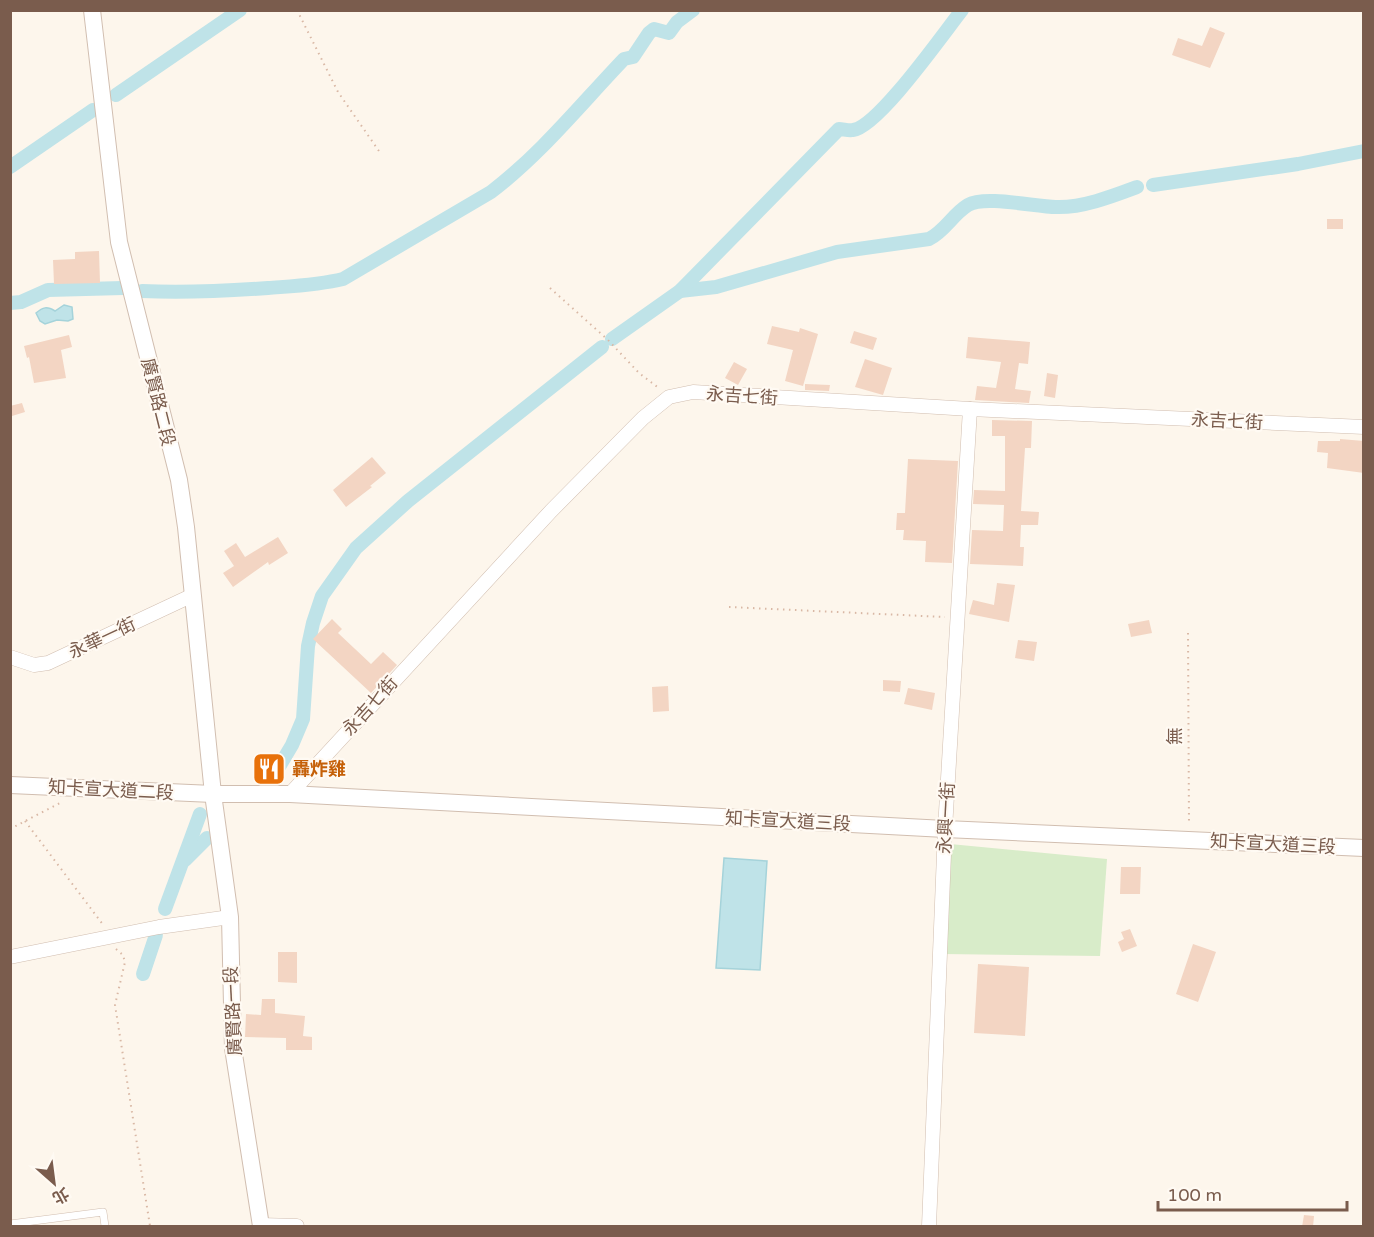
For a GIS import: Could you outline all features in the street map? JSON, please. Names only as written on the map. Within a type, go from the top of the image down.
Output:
[{"type":"street","name":"廣賢路二段","points":[[92,10],[119,242],[179,480],[186,527],[191,596],[213,795]]},
{"type":"street","name":"永吉七街","points":[[290,794],[550,511],[643,418],[669,397],[693,392],[970,409],[1364,427]]},
{"type":"street","name":"永興一街","points":[[928,1227],[945,829],[970,409]]},
{"type":"street","name":"永華一街","points":[[10,657],[34,666],[48,663],[191,596]]},
{"type":"street","name":"知卡宣大道二段","points":[[10,785],[213,795]]},
{"type":"street","name":"知卡宣大道三段","points":[[213,795],[290,794],[945,829],[1364,848]]},
{"type":"street","name":"廣賢路一段","points":[[213,795],[230,917],[233,1048],[260,1226]]},
{"type":"street","points":[[10,957],[112,943],[159,927],[230,917]]},
{"type":"street","points":[[260,1226],[297,1227]]},
{"type":"lane","points":[[10,1224],[103,1212],[105,1227]]},
{"type":"path","points":[[297,10],[338,92],[381,154]]},
{"type":"path","points":[[550,288],[608,340],[639,373],[669,397]]},
{"type":"path","points":[[729,607],[958,618]]},
{"type":"path","name":"無","points":[[1188,633],[1190,840]]},
{"type":"path","points":[[10,829],[61,802]]},
{"type":"path","points":[[25,821],[98,916],[112,943],[123,955],[125,962],[116,1005],[150,1227]]},
{"type":"green space","points":[[950,844],[1107,859],[1100,956],[943,954]]},
{"type":"water","points":[[64,305],[72,307],[73,319],[57,320],[45,324],[40,321],[36,313],[45,308],[55,311]]},
{"type":"water","points":[[724,858],[767,861],[760,970],[716,968]]},
{"type":"building","points":[[1210,27],[1225,33],[1210,68],[1172,55],[1178,38],[1202,46]]},
{"type":"building","points":[[1327,219],[1343,219],[1343,229],[1327,229]]},
{"type":"building","points":[[99,251],[100,283],[54,284],[53,260],[75,259],[75,252]]},
{"type":"building","points":[[772,326],[799,332],[800,328],[818,334],[803,386],[785,381],[793,350],[767,344]]},
{"type":"building","points":[[854,331],[877,338],[873,350],[850,343]]},
{"type":"building","points":[[69,335],[72,347],[61,350],[66,378],[34,383],[29,357],[27,358],[24,346]]},
{"type":"building","points":[[968,337],[1030,342],[1028,364],[1019,363],[1015,389],[1031,391],[1029,403],[975,400],[977,386],[996,388],[1001,362],[966,358]]},
{"type":"building","points":[[865,359],[892,368],[883,395],[855,387]]},
{"type":"building","points":[[734,362],[747,369],[738,385],[725,378]]},
{"type":"building","points":[[1047,373],[1058,375],[1055,398],[1044,396]]},
{"type":"building","points":[[805,384],[830,385],[829,391],[805,390]]},
{"type":"building","points":[[22,403],[25,412],[12,416],[10,406]]},
{"type":"building","points":[[992,420],[1032,421],[1031,448],[1025,448],[1021,511],[1039,512],[1038,525],[1021,525],[1020,547],[1024,547],[1023,566],[970,564],[972,530],[1003,531],[1004,505],[973,504],[974,490],[1005,491],[1005,436],[992,436]]},
{"type":"building","points":[[1340,439],[1364,441],[1364,473],[1327,468],[1328,453],[1317,452],[1318,441],[1340,441]]},
{"type":"building","points":[[372,457],[386,473],[346,507],[333,490]]},
{"type":"building","points":[[908,459],[958,461],[952,563],[925,562],[926,541],[903,540],[904,530],[896,530],[897,513],[905,513]]},
{"type":"building","points":[[278,537],[288,553],[269,565],[268,562],[233,587],[223,573],[234,566],[224,551],[236,543],[245,557]]},
{"type":"building","points":[[997,583],[1015,585],[1009,622],[969,614],[973,600],[994,605]]},
{"type":"building","points":[[332,619],[342,629],[338,633],[371,664],[383,652],[397,665],[371,693],[313,639]]},
{"type":"building","points":[[1149,620],[1152,633],[1131,637],[1128,624]]},
{"type":"building","points":[[1018,640],[1037,642],[1034,661],[1015,658]]},
{"type":"building","points":[[883,680],[901,681],[900,692],[883,691]]},
{"type":"building","points":[[668,686],[669,711],[653,712],[652,687]]},
{"type":"building","points":[[908,688],[935,693],[932,710],[904,704]]},
{"type":"building","points":[[1121,867],[1141,867],[1140,894],[1120,894]]},
{"type":"building","points":[[1130,929],[1137,946],[1122,952],[1118,942],[1124,939],[1121,932]]},
{"type":"building","points":[[1193,944],[1216,952],[1198,1002],[1176,994]]},
{"type":"building","points":[[278,952],[297,952],[297,983],[278,982]]},
{"type":"building","points":[[978,964],[1029,967],[1025,1036],[974,1033]]},
{"type":"building","points":[[262,999],[275,999],[275,1013],[305,1016],[303,1036],[312,1037],[312,1050],[286,1050],[286,1038],[245,1037],[246,1014],[261,1015]]},
{"type":"building","points":[[1304,1215],[1314,1216],[1313,1227],[1302,1227]]},
{"type":"waterway","points":[[116,95],[240,10]]},
{"type":"waterway","points":[[142,291],[236,290],[306,285],[343,279],[491,192],[527,162],[624,59],[633,57],[649,33],[654,29],[669,33],[677,22],[693,10]]},
{"type":"waterway","points":[[612,339],[680,291],[839,129],[853,130],[864,125],[878,113],[910,78],[962,10]]},
{"type":"waterway","points":[[10,167],[93,110]]},
{"type":"waterway","points":[[1153,185],[1298,164],[1364,151]]},
{"type":"waterway","points":[[680,291],[716,287],[837,252],[929,239],[940,232],[968,205],[976,202],[998,201],[1066,207],[1097,201],[1137,187]]},
{"type":"waterway","points":[[10,303],[21,302],[48,290],[123,288]]},
{"type":"waterway","points":[[273,777],[292,745],[303,719],[308,646],[322,596],[356,548],[408,501],[602,347]]},
{"type":"waterway","points":[[165,909],[200,814]]},
{"type":"waterway","points":[[185,860],[207,838]]},
{"type":"waterway","points":[[143,974],[156,935]]},
{"type":"place","name":"轟炸雞","points":[[269,769]]}]
